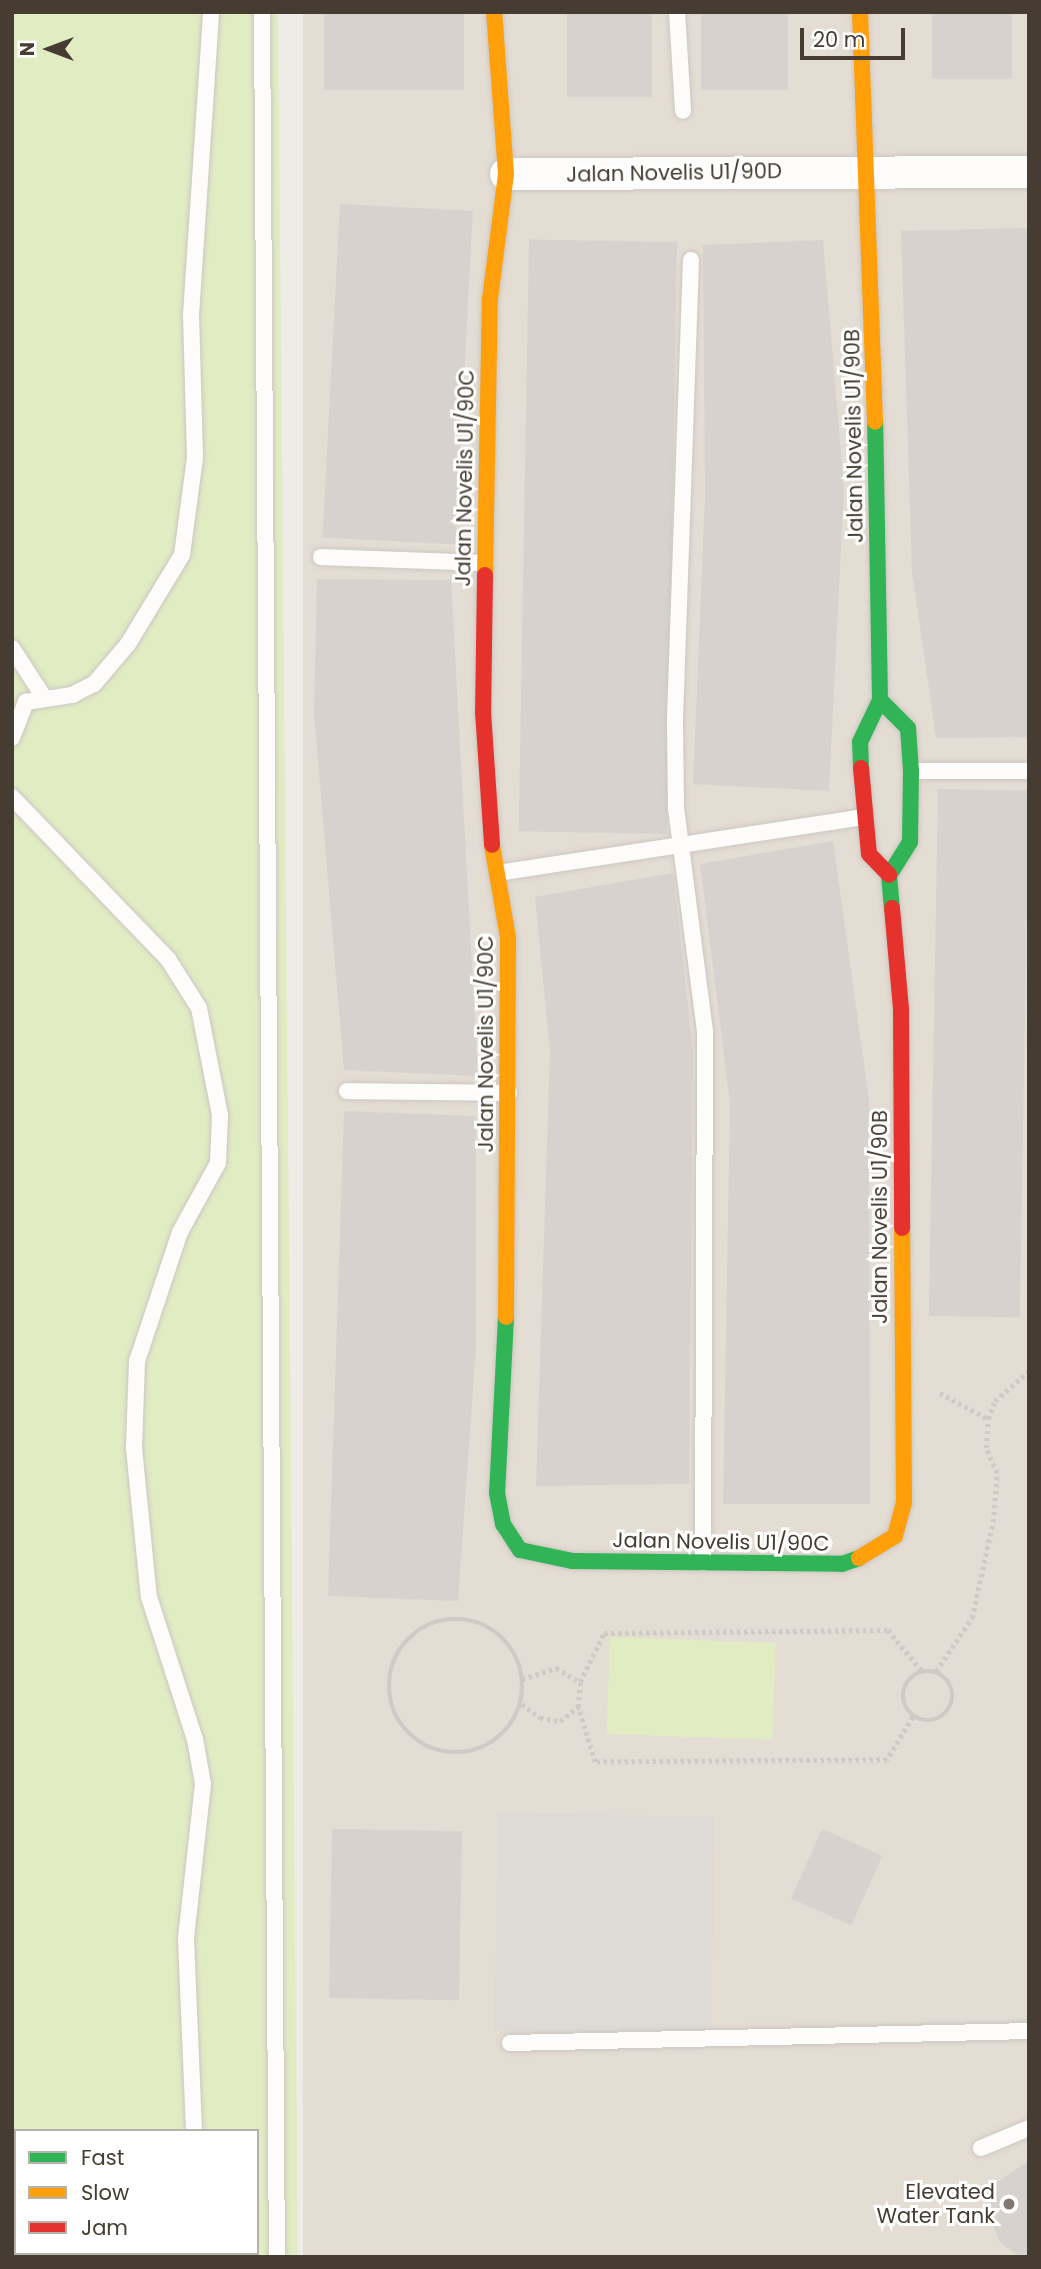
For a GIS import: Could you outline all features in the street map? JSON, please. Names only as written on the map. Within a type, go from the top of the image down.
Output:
[{"type":"street","points":[[494,12],[506,174]]},
{"type":"street","name":"Jalan Novelis U1/90B","points":[[860,12],[870,171],[880,700],[860,742],[862,817],[869,854],[889,875],[901,1009],[901,1390],[904,1502],[895,1536],[878,1552]]},
{"type":"street","name":"Jalan Novelis U1/90D","points":[[506,174],[1021,168]]},
{"type":"street","name":"Jalan Novelis U1/90C","points":[[506,174],[490,299],[483,712],[498,873],[508,938],[509,1093],[497,1493],[503,1524],[520,1550],[572,1561],[842,1564],[878,1552]]},
{"type":"street","points":[[880,700],[908,728],[911,771],[910,842],[889,875]]},
{"type":"lane","points":[[12,738],[16,713],[26,702],[43,696],[72,695],[94,684],[128,644],[182,555],[195,457],[191,315],[211,12]]},
{"type":"lane","points":[[262,12],[277,2257]]},
{"type":"lane","points":[[677,12],[683,111]]},
{"type":"lane","points":[[691,260],[675,725],[682,845],[705,1031],[703,1563]]},
{"type":"lane","points":[[321,557],[484,563]]},
{"type":"lane","points":[[12,648],[43,696]]},
{"type":"lane","points":[[911,771],[1029,771]]},
{"type":"lane","points":[[12,797],[168,959],[198,1008],[220,1115],[218,1163],[180,1232],[137,1361],[134,1448],[149,1597],[195,1739],[202,1784],[186,1939],[194,2129]]},
{"type":"lane","points":[[498,873],[862,817]]},
{"type":"lane","points":[[347,1091],[509,1093]]},
{"type":"lane","points":[[510,2043],[1029,2031]]},
{"type":"lane","points":[[981,2148],[1029,2128]]},
{"type":"path","points":[[936,1671],[972,1618],[993,1522],[997,1473],[986,1448],[988,1419],[995,1401],[1029,1371]]},
{"type":"path","points":[[901,1390],[954,1397],[988,1419]]},
{"type":"path","points":[[473,1619],[504,1637],[522,1679],[522,1704],[494,1741],[474,1753],[438,1753],[407,1735],[389,1704],[389,1669],[407,1637],[427,1625],[473,1619]]},
{"type":"path","points":[[913,1717],[887,1760],[595,1762],[578,1707],[580,1682],[604,1633],[888,1630],[922,1671]]},
{"type":"path","points":[[522,1679],[556,1668],[580,1682]]},
{"type":"path","points":[[922,1671],[936,1671],[948,1680],[951,1707],[926,1721],[913,1717],[903,1690],[922,1671]]},
{"type":"path","points":[[522,1704],[540,1718],[559,1721],[578,1707]]},
{"type":"shaded area","points":[[303,12],[1029,12],[1029,2257],[303,2257]]},
{"type":"shaded area","points":[[498,1813],[715,1817],[711,2034],[494,2030]]},
{"type":"green space","points":[[12,12],[278,12],[298,2257],[12,2257]]},
{"type":"green space","points":[[610,1637],[776,1643],[773,1740],[607,1734]]},
{"type":"building","points":[[324,12],[464,12],[464,90],[324,90]]},
{"type":"building","points":[[567,12],[652,12],[652,97],[567,97]]},
{"type":"building","points":[[701,12],[788,12],[788,90],[701,90]]},
{"type":"building","points":[[932,12],[1012,12],[1012,79],[932,79]]},
{"type":"building","points":[[340,204],[473,211],[455,545],[323,538]]},
{"type":"building","points":[[1029,228],[1029,737],[936,738],[912,571],[901,231]]},
{"type":"building","points":[[529,239],[677,242],[667,834],[519,831]]},
{"type":"building","points":[[823,240],[844,488],[829,791],[693,784],[705,496],[703,245]]},
{"type":"building","points":[[317,579],[451,580],[478,1076],[344,1070],[314,713]]},
{"type":"building","points":[[938,789],[1029,791],[1020,1318],[929,1316]]},
{"type":"building","points":[[833,841],[869,1099],[870,1504],[723,1504],[730,1104],[700,864]]},
{"type":"building","points":[[673,873],[693,1051],[689,1484],[536,1486],[550,1051],[535,897]]},
{"type":"building","points":[[344,1111],[476,1116],[476,1346],[458,1601],[328,1596]]},
{"type":"building","points":[[332,1829],[462,1831],[459,2000],[329,1998]]},
{"type":"building","points":[[822,1829],[882,1856],[851,1925],[791,1898]]},
{"type":"building","name":"Elevated Water Tank","points":[[1029,2161],[1029,2257],[1019,2257],[999,2241],[988,2212],[997,2182]]},
{"type":"traffic: fast","points":[[861,768],[860,742],[880,700],[875,422]]},
{"type":"traffic: fast","points":[[880,700],[908,728],[911,771],[910,842],[889,875],[892,908]]},
{"type":"traffic: fast","points":[[506,1317],[497,1493],[503,1524],[520,1550],[572,1561],[842,1564],[859,1558]]},
{"type":"traffic: slow","points":[[485,575],[490,299],[506,174],[494,12]]},
{"type":"traffic: slow","points":[[860,12],[875,422]]},
{"type":"traffic: slow","points":[[492,845],[508,938],[506,1317]]},
{"type":"traffic: slow","points":[[859,1558],[895,1536],[904,1502],[902,1228]]},
{"type":"traffic: jam","points":[[485,575],[483,712],[492,845]]},
{"type":"traffic: jam","points":[[861,768],[869,854],[889,875]]},
{"type":"traffic: jam","points":[[892,908],[901,1009],[902,1228]]},
{"type":"place","name":"Elevated Water Tank","points":[[1009,2204]]}]
